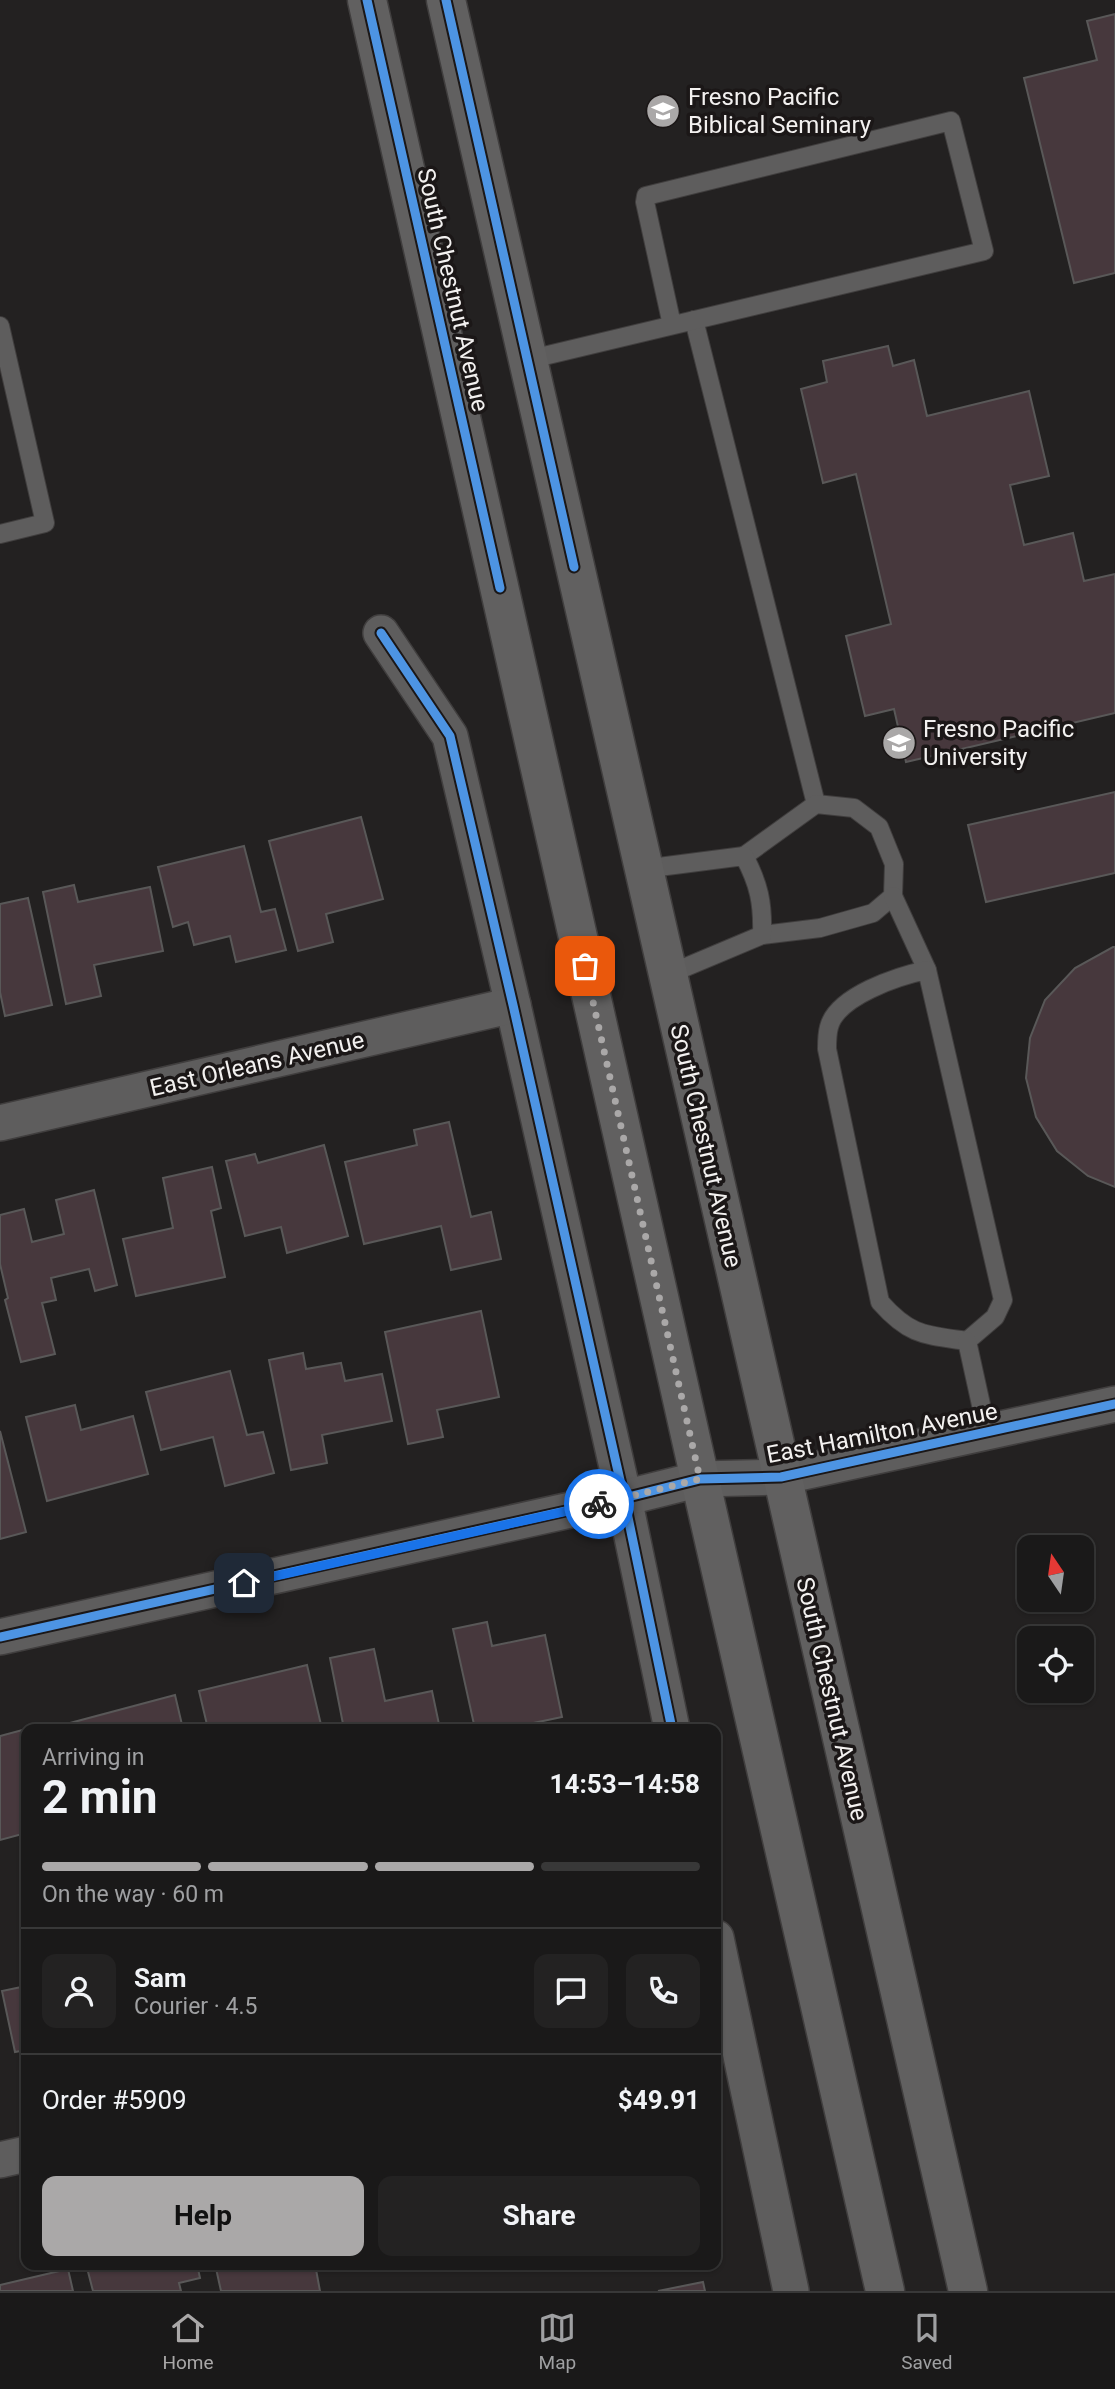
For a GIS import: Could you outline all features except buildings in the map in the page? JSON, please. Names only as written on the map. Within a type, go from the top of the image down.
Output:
[{"type":"main road","name":"South Chestnut Avenue","points":[[368,0],[885,2291]]},
{"type":"main road","name":"South Chestnut Avenue","points":[[446,0],[968,2291]]},
{"type":"street","points":[[381,633],[450,736],[624,1498],[671,1724]]},
{"type":"street","name":"East Orleans Avenue","points":[[0,1123],[513,1004]]},
{"type":"street","name":"East Hamilton Avenue","points":[[0,1637],[700,1479],[781,1477],[1115,1404]]},
{"type":"street","points":[[721,1993],[791,2291]]},
{"type":"street","points":[[0,2160],[21,2155]]},
{"type":"lane","points":[[527,360],[984,251],[951,121],[646,196],[645,202],[672,325]]},
{"type":"lane","points":[[694,320],[816,804]]},
{"type":"lane","points":[[0,326],[45,523],[0,534]]},
{"type":"lane","points":[[643,869],[744,856],[816,804],[854,808],[878,827],[894,864],[893,896],[927,970],[1003,1300],[995,1317],[967,1340],[923,1335],[897,1321],[880,1302],[827,1049],[829,1025],[845,1003],[887,982],[927,970]]},
{"type":"lane","points":[[744,856],[755,876],[763,907],[762,935]]},
{"type":"lane","points":[[667,975],[762,935],[820,928],[873,913],[893,896]]},
{"type":"lane","points":[[967,1340],[987,1432]]},
{"type":"cycle path","points":[[367,0],[500,588]]},
{"type":"cycle path","points":[[446,0],[574,567]]},
{"type":"cycle path","points":[[381,633],[450,736],[624,1498],[671,1724]]},
{"type":"cycle path","points":[[0,1637],[700,1479],[781,1477],[1115,1404]]},
{"type":"way so far","points":[[585,966],[700,1479],[599,1504]]},
{"type":"place","name":"Fresno Pacific Biblical Seminary","points":[[663,111]]},
{"type":"place","name":"Fresno Pacific University","points":[[899,743]]},
{"type":"route","points":[[244,1583],[599,1504]]}]
